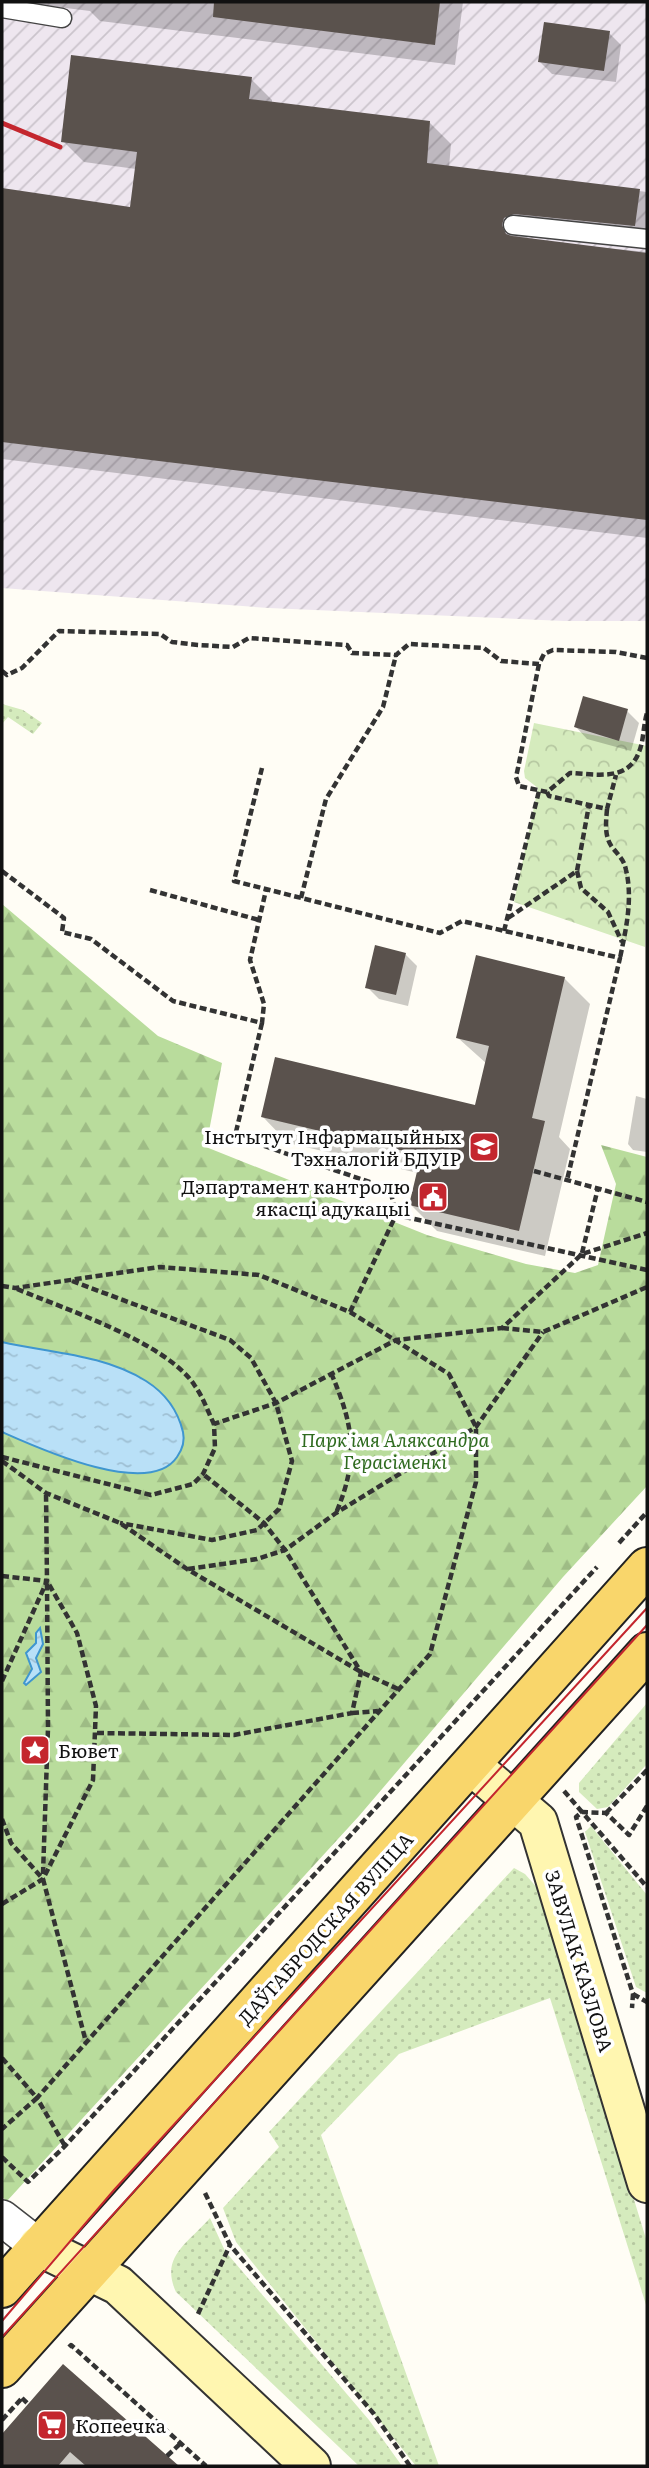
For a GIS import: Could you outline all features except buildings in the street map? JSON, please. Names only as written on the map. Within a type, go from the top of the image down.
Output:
[{"type":"main road","name":"ДАЎГАБРОДСКАЯ ВУЛІЦА","points":[[2,2288],[472,1766],[647,1567]]},
{"type":"main road","points":[[12,2383],[88,2270],[647,1652]]},
{"type":"main road","name":"ЗАВУЛАК КАЗЛОВА","points":[[472,1766],[538,1822],[647,2183]]},
{"type":"main road","points":[[38,2246],[118,2285],[311,2466]]},
{"type":"street","points":[[2,2218],[38,2246]]},
{"type":"lane","points":[[2,8],[62,18]]},
{"type":"lane","points":[[513,225],[647,239]]},
{"type":"path","points":[[2,671],[7,675],[22,668],[59,631],[160,634],[172,642],[222,647],[233,647],[249,638],[347,645],[352,653],[396,656]]},
{"type":"path","points":[[301,898],[326,799],[383,707],[396,656],[409,644],[484,648],[501,661],[538,664]]},
{"type":"path","points":[[607,809],[519,786],[516,778],[538,664],[544,654],[553,650],[615,652],[647,658]]},
{"type":"path","points":[[547,792],[570,773],[616,775],[628,767],[639,753],[647,713]]},
{"type":"path","points":[[262,768],[234,881],[440,933],[463,922],[620,958]]},
{"type":"path","points":[[567,1180],[623,944],[629,894],[626,870],[622,857],[610,845],[605,828],[616,775]]},
{"type":"path","points":[[505,931],[539,790]]},
{"type":"path","points":[[589,805],[577,871],[582,888],[608,912],[623,944]]},
{"type":"path","points":[[508,918],[577,871]]},
{"type":"path","points":[[2,872],[64,918],[62,932],[91,939],[173,1001],[262,1023]]},
{"type":"path","points":[[150,890],[259,920]]},
{"type":"path","points":[[266,890],[250,960],[264,1004],[262,1023],[235,1136],[390,1189],[396,1215],[350,1312]]},
{"type":"path","points":[[534,1171],[647,1202]]},
{"type":"path","points":[[582,1254],[598,1188]]},
{"type":"path","points":[[396,1215],[647,1270]]},
{"type":"path","points":[[502,1328],[582,1254],[647,1233]]},
{"type":"path","points":[[2,2129],[37,2098],[430,1654],[476,1482],[476,1427],[449,1374],[350,1312],[259,1275],[160,1267],[15,1288]]},
{"type":"path","points":[[2,1459],[46,1493],[120,1523],[212,1539],[257,1530],[279,1508],[292,1461],[276,1403],[251,1358],[230,1340],[69,1280]]},
{"type":"path","points":[[2,1286],[15,1288],[102,1325],[171,1359],[194,1384],[214,1424],[215,1448],[203,1474],[193,1484],[151,1495],[2,1459]]},
{"type":"path","points":[[214,1424],[276,1403],[396,1340],[502,1328],[543,1332],[647,1287]]},
{"type":"path","points":[[187,1569],[257,1559],[285,1550],[336,1513],[476,1427],[543,1332]]},
{"type":"path","points":[[331,1373],[344,1403],[351,1444],[350,1480],[336,1513]]},
{"type":"path","points":[[203,1474],[264,1523],[285,1550],[361,1672],[352,1713]]},
{"type":"path","points":[[46,1493],[48,1728],[43,1879],[86,2042]]},
{"type":"path","points":[[610,1553],[647,1513]]},
{"type":"path","points":[[120,1523],[187,1569],[361,1672],[398,1689]]},
{"type":"path","points":[[2,2157],[28,2182],[65,2146],[600,1564]]},
{"type":"path","points":[[2,1576],[47,1581]]},
{"type":"path","points":[[2,1681],[47,1581]]},
{"type":"path","points":[[2,1905],[43,1879],[93,1780],[96,1706],[77,1633],[47,1581]]},
{"type":"path","points":[[97,1733],[234,1735],[352,1713],[378,1711]]},
{"type":"path","points":[[606,1813],[647,1770]]},
{"type":"path","points":[[563,1790],[647,1887]]},
{"type":"path","points":[[631,2015],[633,1994],[576,1817],[582,1812],[606,1813],[629,1835],[647,1806]]},
{"type":"path","points":[[2,1819],[11,1843],[43,1879]]},
{"type":"path","points":[[633,1994],[647,2002]]},
{"type":"path","points":[[2,2059],[37,2098],[65,2146]]},
{"type":"path","points":[[201,2186],[230,2245],[374,2414],[410,2466]]},
{"type":"path","points":[[183,2347],[230,2245]]},
{"type":"path","points":[[71,2345],[206,2466]]},
{"type":"path","points":[[12,2383],[28,2403]]},
{"type":"path","points":[[167,2456],[181,2443]]},
{"type":"shaded area","points":[[2,2],[647,2],[647,621],[564,621],[269,608],[2,588]]},
{"type":"green space","points":[[2,704],[23,710],[42,723],[33,734],[8,717],[2,724]]},
{"type":"green space","points":[[534,723],[647,746],[645,947],[514,902],[538,788],[525,778],[524,771]]},
{"type":"green space","name":"Парк імя Аляксандра Герасіменкі","points":[[2,904],[158,1036],[222,1063],[206,1147],[427,1235],[526,1264],[575,1273],[598,1265],[616,1184],[601,1145],[647,1157],[647,1486],[563,1577],[359,1816],[7,2201],[2,2197],[2,1432],[65,1457],[174,1408],[136,1377],[116,1368],[2,1342]]},
{"type":"green space","points":[[647,1703],[647,1764],[608,1807],[597,1809],[579,1792],[579,1783]]},
{"type":"green space","points":[[591,1826],[647,1895],[647,1993],[636,1987],[585,1832]]},
{"type":"green space","points":[[514,1868],[525,1874],[539,1890],[647,2242],[647,2308],[550,1998],[399,2054],[321,2135],[439,2466],[416,2466],[236,2242],[223,2208],[279,2147],[269,2132]]},
{"type":"green space","points":[[210,2218],[225,2251],[369,2420],[402,2466],[359,2466],[176,2292],[171,2269],[174,2260],[178,2252]]},
{"type":"water","points":[[2,1342],[94,1360],[112,1365],[146,1381],[165,1397],[178,1417],[184,1435],[179,1454],[163,1469],[143,1473],[119,1472],[66,1458],[2,1432]]},
{"type":"water","points":[[40,1628],[43,1644],[36,1658],[41,1672],[26,1685],[24,1683],[32,1669],[26,1653],[36,1643],[36,1633]]},
{"type":"tram line","points":[[2,2321],[114,2190],[647,1608]]},
{"type":"tram line","points":[[2,2337],[647,1625]]},
{"type":"railway","points":[[2,123],[60,147]]},
{"type":"place","name":"Інстытут Інфармацыйных Тэхналогій БДУІР","points":[[484,1147]]},
{"type":"place","name":"Дэпартамент кантролю якасці адукацыі","points":[[433,1197]]},
{"type":"place","name":"Бювет","points":[[35,1750]]},
{"type":"place","name":"Копеечка","points":[[52,2425]]}]
